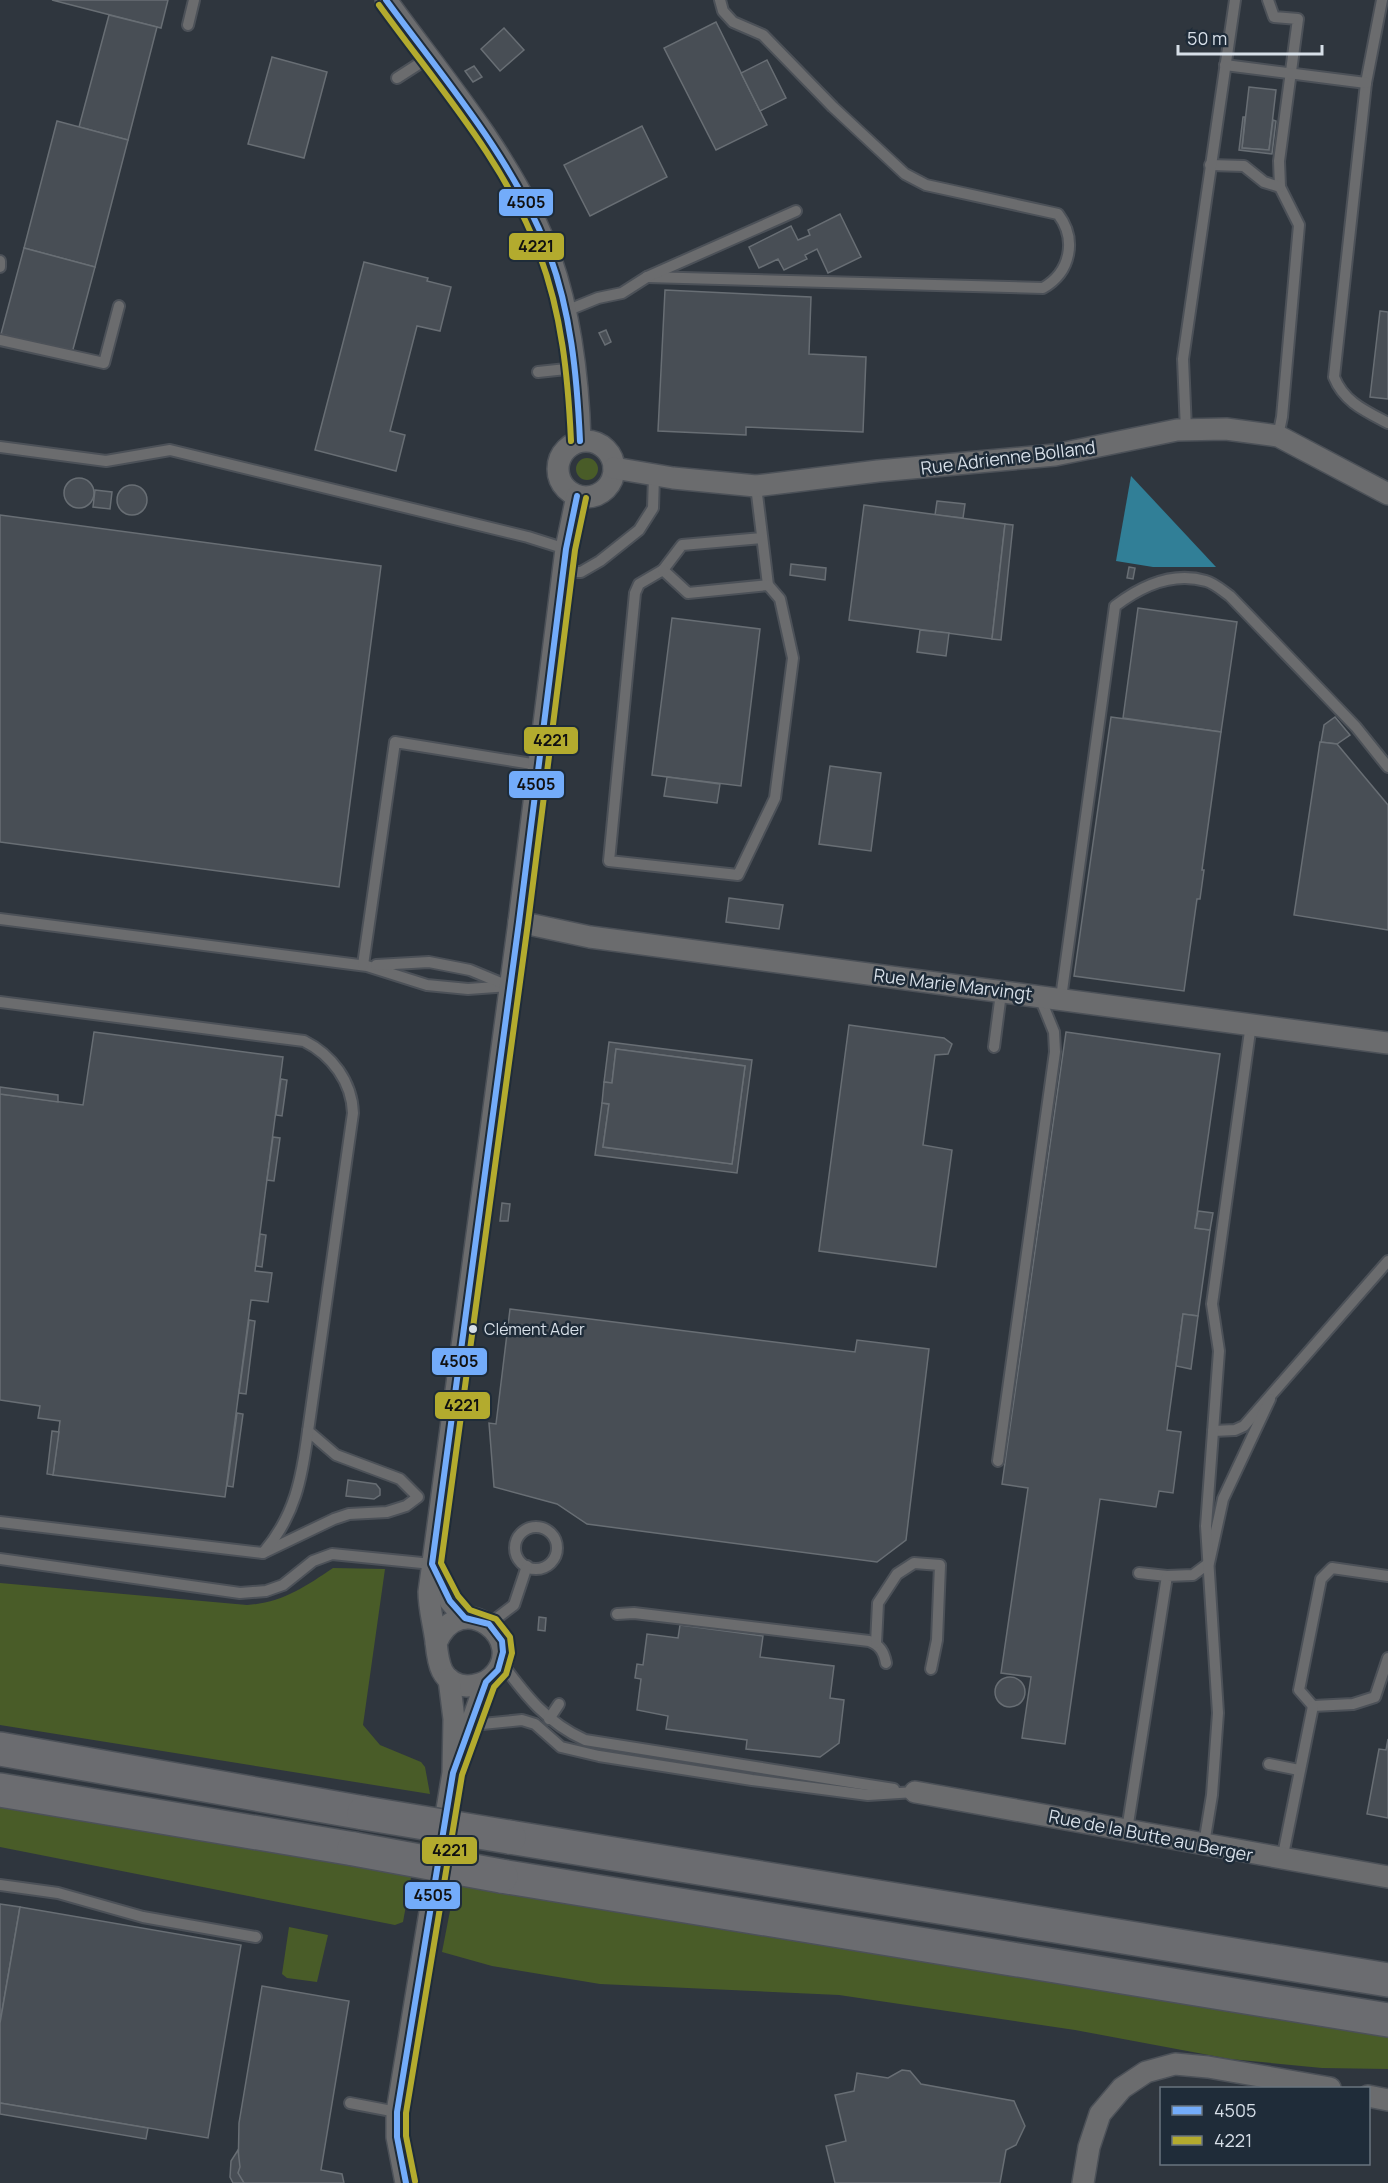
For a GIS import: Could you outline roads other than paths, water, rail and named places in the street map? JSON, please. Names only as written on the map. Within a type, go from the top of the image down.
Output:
[{"type":"main road","points":[[0,1749],[364,1813],[1388,1980]]},
{"type":"main road","points":[[0,1790],[501,1876],[1388,2020]]},
{"type":"street","points":[[386,0],[513,180],[537,224],[566,311],[576,368],[580,441]]},
{"type":"street","name":"Rue Adrienne Bolland","points":[[614,468],[654,476],[756,486],[878,471],[1055,455],[1186,430],[1226,429],[1278,436],[1388,494]]},
{"type":"street","points":[[580,441],[596,442],[603,447],[609,453],[614,468],[609,485],[603,492],[586,497],[577,496],[562,485],[557,467],[564,450],[580,441]]},
{"type":"street","points":[[406,2183],[397,2137],[396,2112],[453,1773],[454,1719],[449,1679],[437,1663],[436,1643],[429,1609],[432,1564],[519,922],[566,549],[577,496]]},
{"type":"street","name":"Rue Marie Marvingt","points":[[519,922],[590,937],[1388,1043]]},
{"type":"street","points":[[432,1564],[450,1601],[465,1618],[489,1624],[502,1641],[501,1662],[493,1677],[486,1682],[467,1686],[449,1679]]},
{"type":"street","points":[[436,1643],[447,1626],[465,1618]]},
{"type":"street","points":[[453,1773],[486,1682]]},
{"type":"street","name":"Rue de la Butte au Berger","points":[[915,1792],[1282,1860],[1388,1877]]},
{"type":"street","points":[[1083,2183],[1089,2147],[1100,2114],[1122,2088],[1146,2072],[1174,2064],[1208,2067],[1324,2087]]},
{"type":"street","points":[[1370,2096],[1388,2100]]},
{"type":"lane","points":[[188,25],[194,0]]},
{"type":"lane","points":[[647,277],[1044,288],[1055,281],[1063,270],[1069,250],[1068,228],[1058,214],[926,185],[905,174],[832,107],[763,35],[733,22],[723,11],[720,0]]},
{"type":"lane","points":[[1186,430],[1183,359],[1235,0]]},
{"type":"lane","points":[[1268,0],[1274,17],[1298,18],[1279,161],[1280,187],[1299,225],[1282,417],[1278,436]]},
{"type":"lane","points":[[1382,0],[1366,83],[1334,377],[1341,393],[1356,405],[1388,423]]},
{"type":"lane","points":[[397,78],[428,58]]},
{"type":"lane","points":[[1225,65],[1366,83]]},
{"type":"lane","points":[[1210,165],[1244,166],[1264,182],[1280,187]]},
{"type":"lane","points":[[566,311],[598,298],[622,293],[647,277],[796,211]]},
{"type":"lane","points":[[0,261],[0,267]]},
{"type":"lane","points":[[0,340],[104,363],[119,306]]},
{"type":"lane","points":[[538,372],[576,368]]},
{"type":"lane","points":[[0,447],[105,461],[170,450],[528,537],[566,549]]},
{"type":"lane","points":[[564,572],[581,572],[600,561],[639,530],[653,508],[654,476]]},
{"type":"lane","points":[[756,486],[768,585],[780,599],[793,658],[775,798],[738,875],[609,861],[635,593],[639,584],[663,570],[682,545],[762,538]]},
{"type":"lane","points":[[663,570],[688,593],[768,585]]},
{"type":"lane","points":[[1061,998],[1115,606],[1133,592],[1156,581],[1182,578],[1207,581],[1230,596],[1356,727],[1388,767]]},
{"type":"lane","points":[[365,965],[395,742],[538,765]]},
{"type":"lane","points":[[0,919],[365,965],[429,962],[470,970],[510,986]]},
{"type":"lane","points":[[365,965],[427,985],[468,989],[510,986]]},
{"type":"lane","points":[[994,1047],[1001,993]]},
{"type":"lane","points":[[998,1461],[1055,1052],[1054,1032],[1039,995]]},
{"type":"lane","points":[[0,1002],[304,1041],[321,1051],[338,1069],[348,1087],[353,1113],[303,1472],[293,1507],[281,1531],[262,1553]]},
{"type":"lane","points":[[1204,1844],[1212,1795],[1218,1713],[1206,1526],[1219,1351],[1212,1304],[1251,1024]]},
{"type":"lane","points":[[1213,1431],[1235,1430],[1244,1426],[1270,1399],[1388,1261]]},
{"type":"lane","points":[[1139,1573],[1167,1576],[1193,1575],[1209,1563],[1223,1499],[1270,1399]]},
{"type":"lane","points":[[308,1431],[336,1455],[400,1479],[418,1497],[441,1500]]},
{"type":"lane","points":[[0,1522],[262,1553],[334,1519],[349,1514],[387,1512],[406,1506],[418,1497]]},
{"type":"lane","points":[[0,1559],[240,1593],[266,1591],[283,1585],[313,1562],[332,1554],[432,1564]]},
{"type":"lane","points":[[886,1663],[884,1653],[876,1643],[878,1603],[897,1574],[915,1563],[940,1565],[937,1640],[931,1669]]},
{"type":"lane","points":[[489,1624],[514,1605],[526,1566]]},
{"type":"lane","points":[[1313,1706],[1299,1690],[1321,1579],[1332,1568],[1388,1576]]},
{"type":"lane","points":[[1127,1830],[1167,1576]]},
{"type":"lane","points":[[617,1614],[634,1613],[876,1643]]},
{"type":"lane","points":[[1313,1706],[1353,1704],[1375,1697],[1388,1658]]},
{"type":"lane","points":[[501,1662],[521,1691],[549,1719],[562,1730],[585,1740],[915,1792]]},
{"type":"lane","points":[[549,1719],[559,1704]]},
{"type":"lane","points":[[1282,1860],[1313,1706]]},
{"type":"lane","points":[[472,1725],[522,1720],[535,1725],[561,1747],[599,1756],[868,1795],[915,1792]]},
{"type":"lane","points":[[599,1756],[603,1742]]},
{"type":"lane","points":[[1269,1764],[1299,1770]]},
{"type":"lane","points":[[0,1885],[58,1893],[143,1917],[256,1937]]},
{"type":"lane","points":[[350,2103],[396,2112]]},
{"type":"water","points":[[1131,476],[1216,567],[1153,567],[1116,561]]},
{"type":"place","name":"Clément Ader","points":[[473,1329]]}]
